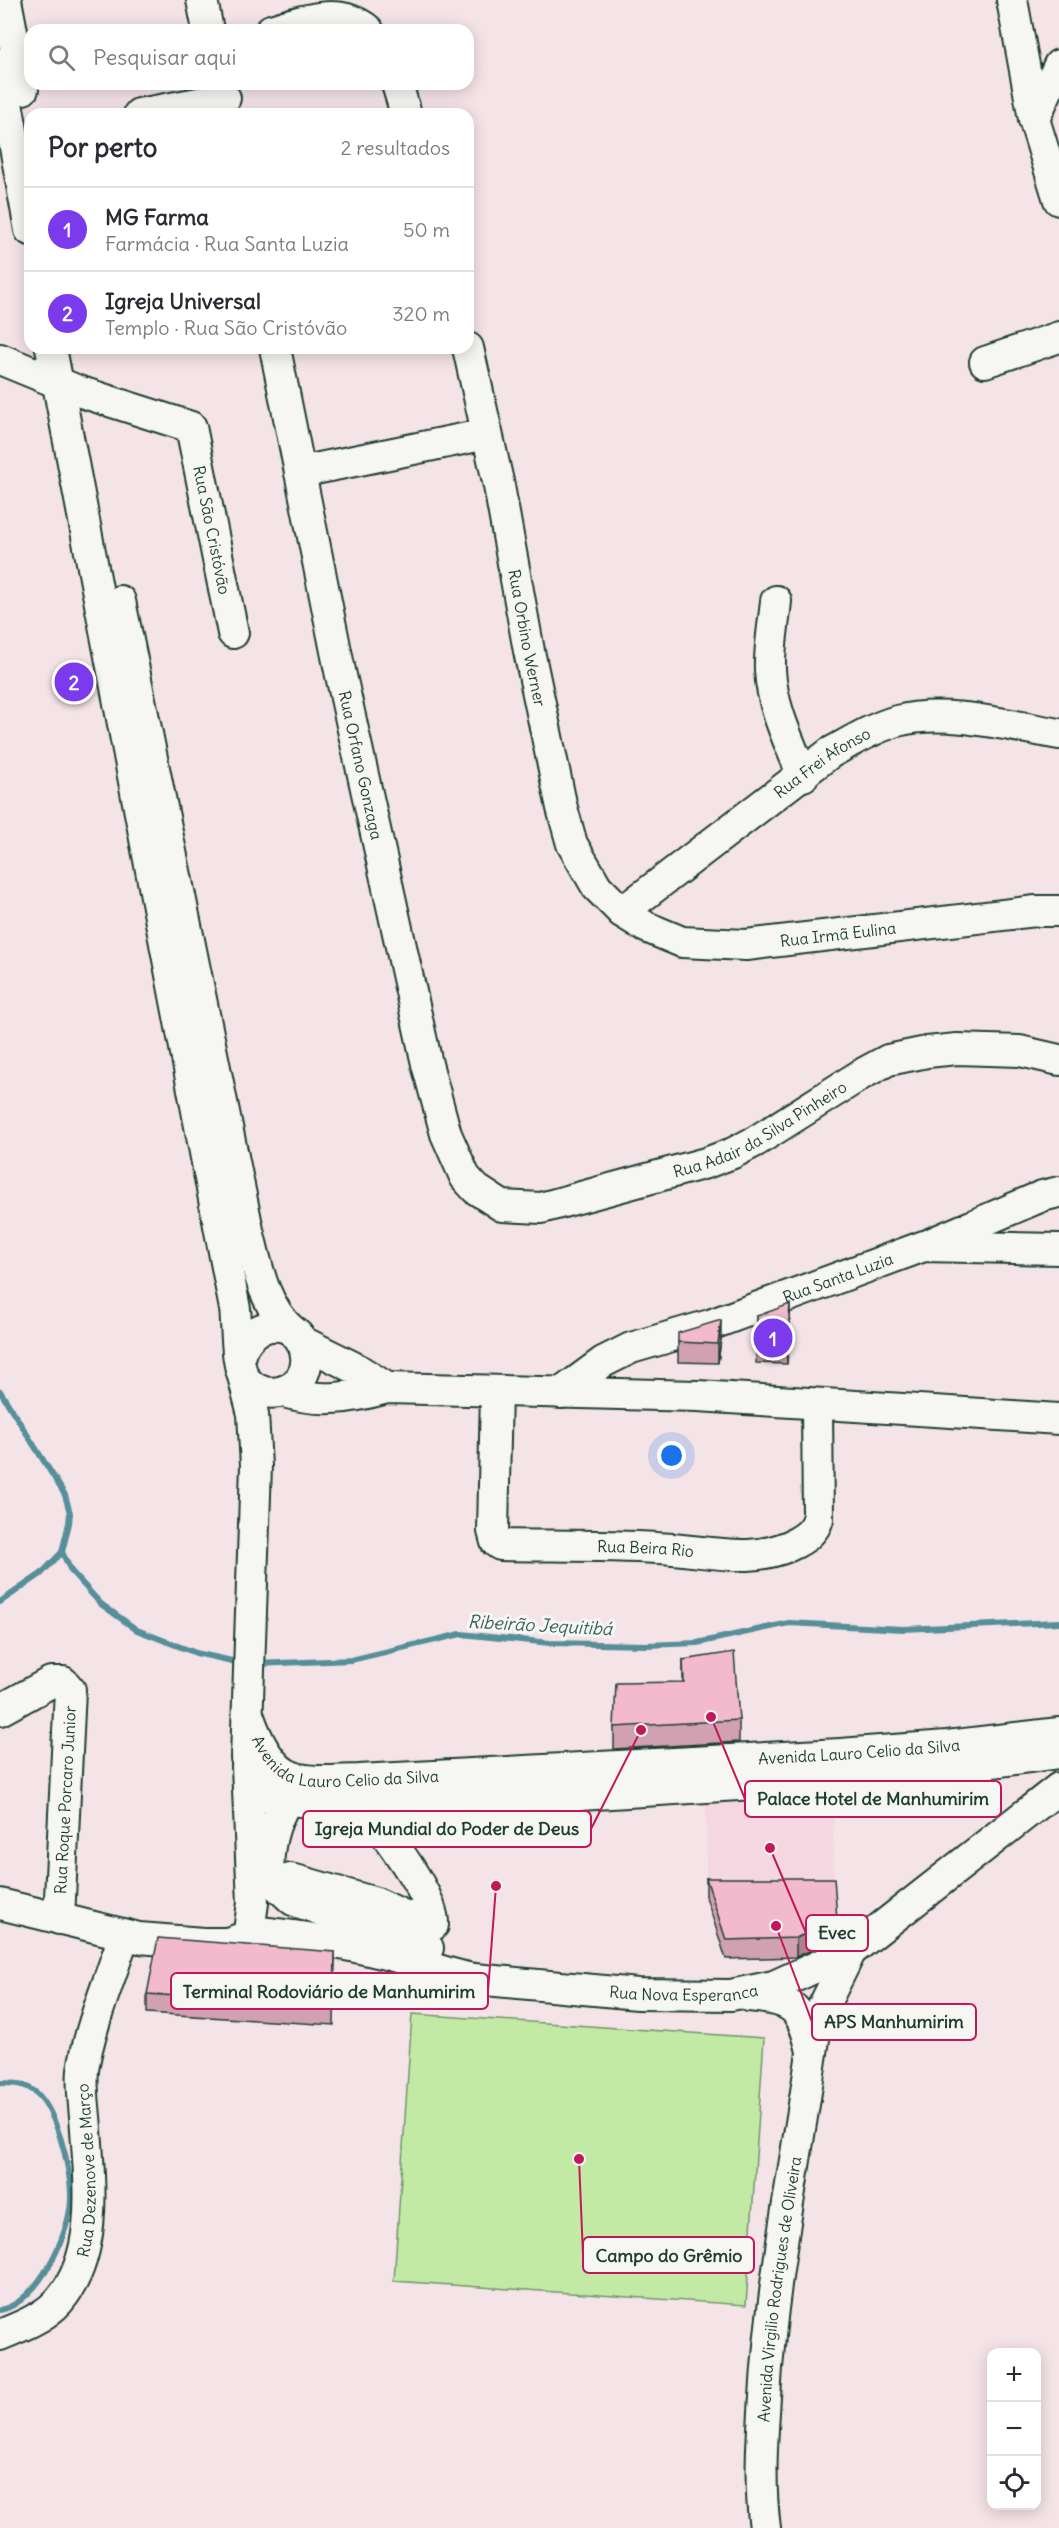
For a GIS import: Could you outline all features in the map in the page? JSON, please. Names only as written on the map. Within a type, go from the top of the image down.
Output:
[{"type":"street","points":[[6,0],[24,132]]},
{"type":"street","points":[[202,0],[207,24]]},
{"type":"street","points":[[1012,0],[1034,119],[1059,200]]},
{"type":"street","points":[[284,24],[318,8],[356,24]]},
{"type":"street","points":[[0,64],[24,132]]},
{"type":"street","points":[[1034,119],[1059,65]]},
{"type":"street","points":[[399,90],[404,108]]},
{"type":"street","points":[[173,108],[224,99]]},
{"type":"street","points":[[985,362],[1059,337]]},
{"type":"street","points":[[54,354],[68,388],[248,1230],[265,1293],[283,1323],[297,1336],[306,1352],[307,1364],[303,1376],[295,1386],[282,1392],[262,1434],[256,1466]]},
{"type":"street","points":[[70,354],[68,388],[235,1309],[241,1367],[253,1414],[256,1466],[247,1704]]},
{"type":"street","name":"Rua Orfano Gonzaga","points":[[276,354],[340,671],[427,1064],[446,1134],[465,1177]]},
{"type":"street","name":"Rua Orbino Werner","points":[[469,354],[488,434],[562,808],[572,844],[582,865],[597,887],[622,912]]},
{"type":"street","points":[[0,359],[68,388]]},
{"type":"street","name":"Rua São Cristóvão","points":[[68,388],[191,427],[232,633]]},
{"type":"street","points":[[300,472],[488,434]]},
{"type":"street","points":[[776,601],[770,668],[772,690],[777,711],[803,776]]},
{"type":"street","name":"Rua Frei Afonso","points":[[622,912],[803,776],[830,753],[862,735],[897,721],[919,717],[965,719],[1059,734]]},
{"type":"street","name":"Rua Irmã Eulina","points":[[622,912],[646,927],[682,942],[746,945],[1036,911],[1059,911]]},
{"type":"street","name":"Rua Adair da Silva Pinheiro","points":[[465,1177],[476,1189],[502,1206],[541,1208],[706,1164],[733,1154],[888,1060],[957,1049],[1020,1051],[1059,1060]]},
{"type":"street","points":[[924,1246],[1059,1191]]},
{"type":"street","name":"Rua Santa Luzia","points":[[561,1392],[603,1362],[631,1348],[710,1325],[924,1246],[1059,1249]]},
{"type":"street","points":[[387,1388],[282,1327],[270,1326],[258,1329],[248,1336],[242,1347],[241,1367],[251,1385],[261,1391],[282,1392],[304,1398],[344,1399],[387,1388],[699,1395],[817,1405],[1059,1419]]},
{"type":"street","name":"Rua Beira Rio","points":[[496,1391],[493,1531],[496,1542],[500,1545],[656,1548],[748,1555],[786,1546],[802,1539],[816,1526],[818,1519],[817,1405]]},
{"type":"street","name":"Rua Roque Porcaro Junior","points":[[0,1710],[51,1682],[63,1682],[70,1690],[58,1919]]},
{"type":"street","name":"Avenida Lauro Celio da Silva","points":[[247,1704],[246,1758],[261,1791],[274,1800],[294,1790],[359,1780],[451,1789],[868,1764],[1009,1750],[1059,1754]]},
{"type":"street","name":"Avenida Lauro Celio da Silva","points":[[247,1704],[258,1737],[294,1790],[360,1802],[413,1805],[451,1789]]},
{"type":"street","name":"Avenida Lauro Celio da Silva","points":[[1009,1750],[1059,1733]]},
{"type":"street","points":[[246,1758],[267,1880],[290,1921],[306,1937]]},
{"type":"street","name":"Rua Nova Esperanca","points":[[249,1931],[306,1937],[408,1960],[453,1976],[474,1979],[638,1994],[731,1995],[788,1981],[850,1951],[1059,1788]]},
{"type":"street","points":[[249,1931],[253,1904],[267,1880],[272,1832],[294,1790]]},
{"type":"street","points":[[267,1880],[298,1881],[376,1903],[419,1925],[429,1927],[433,1924],[430,1907],[402,1856],[360,1802]]},
{"type":"street","points":[[267,1880],[293,1900],[424,1947],[474,1961],[507,1965]]},
{"type":"street","name":"Rua Roque Porcaro Junior","points":[[0,1904],[124,1935],[227,1943],[243,1938],[249,1931]]},
{"type":"street","name":"Rua Dezenove de Março","points":[[0,2335],[45,2312],[58,2302],[71,2284],[78,2267],[87,2232],[90,2184],[83,2073],[90,2041],[124,1935]]},
{"type":"street","name":"Avenida Virgilio Rodrigues de Oliveira","points":[[765,2528],[760,2476],[767,2356],[778,2264],[820,2013],[850,1951]]},
{"type":"street","points":[[731,1995],[772,1998],[791,2005],[806,2028],[812,2052]]},
{"type":"street","points":[[744,2528],[755,2500],[760,2476]]},
{"type":"shaded area","points":[[833,1789],[834,1897],[706,1897],[706,1799]]},
{"type":"green space","points":[[412,2014],[764,2038],[746,2305],[394,2281]]},
{"type":"building","points":[[790,1304],[787,1354],[756,1353],[757,1316]]},
{"type":"building","points":[[721,1320],[718,1344],[678,1342],[678,1333]]},
{"type":"building","points":[[734,1652],[739,1720],[614,1727],[616,1683],[684,1682],[683,1660]]},
{"type":"building","points":[[706,1878],[834,1878],[837,1919],[796,1938],[726,1940]]},
{"type":"building","points":[[158,1938],[335,1952],[334,2006],[147,1994]]},
{"type":"waterway","name":"Ribeirão Jequitibá","points":[[0,1391],[65,1495],[70,1513],[62,1552],[71,1571],[101,1604],[137,1630],[196,1653],[241,1663]]},
{"type":"waterway","points":[[0,1602],[41,1574],[62,1552]]},
{"type":"waterway","name":"Ribeirão Jequitibá","points":[[257,1664],[351,1660],[461,1634],[550,1643],[646,1645],[697,1643],[789,1623],[903,1629],[1059,1622]]},
{"type":"waterway","points":[[0,2083],[28,2087],[48,2108],[61,2139],[71,2187],[65,2230],[49,2265],[27,2295],[14,2305],[0,2310]]},
{"type":"place","name":"Igreja Universal","points":[[74,682]]},
{"type":"place","name":"MG Farma","points":[[773,1338]]},
{"type":"place","name":"Palace Hotel de Manhumirim","points":[[711,1717]]},
{"type":"place","name":"Igreja Mundial do Poder de Deus","points":[[641,1730]]},
{"type":"place","name":"Evec","points":[[770,1848]]},
{"type":"place","name":"Terminal Rodoviário de Manhumirim","points":[[496,1886]]},
{"type":"place","name":"APS Manhumirim","points":[[776,1926]]},
{"type":"place","name":"Campo do Grêmio","points":[[579,2159]]}]
